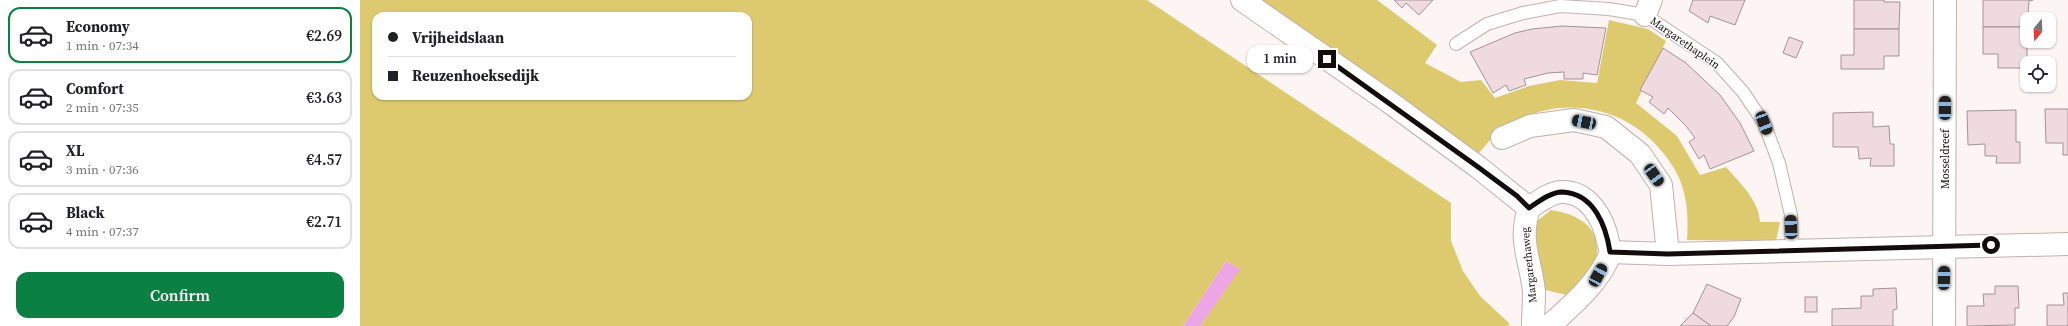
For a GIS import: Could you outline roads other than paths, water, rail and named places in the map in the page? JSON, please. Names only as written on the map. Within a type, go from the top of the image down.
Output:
[{"type":"street","points":[[1242,0],[1394,106],[1517,196],[1529,208],[1544,198],[1562,192],[1582,197],[1600,215],[1607,233],[1610,252],[1594,281],[1576,302],[1549,326]]},
{"type":"street","name":"Mosseldreef","points":[[1944,326],[1946,0]]},
{"type":"street","points":[[1502,138],[1530,126],[1574,120],[1606,127],[1640,154],[1661,185],[1668,254]]},
{"type":"street","name":"Margarethaweg","points":[[1529,208],[1524,222],[1525,248],[1534,291],[1533,326]]},
{"type":"street","points":[[1610,252],[1668,254],[2068,244]]},
{"type":"lane","name":"Margarethaplein","points":[[1456,44],[1487,24],[1523,13],[1560,6],[1609,9],[1648,8],[1717,63],[1743,92],[1764,123],[1779,163],[1791,215],[1792,251]]}]
